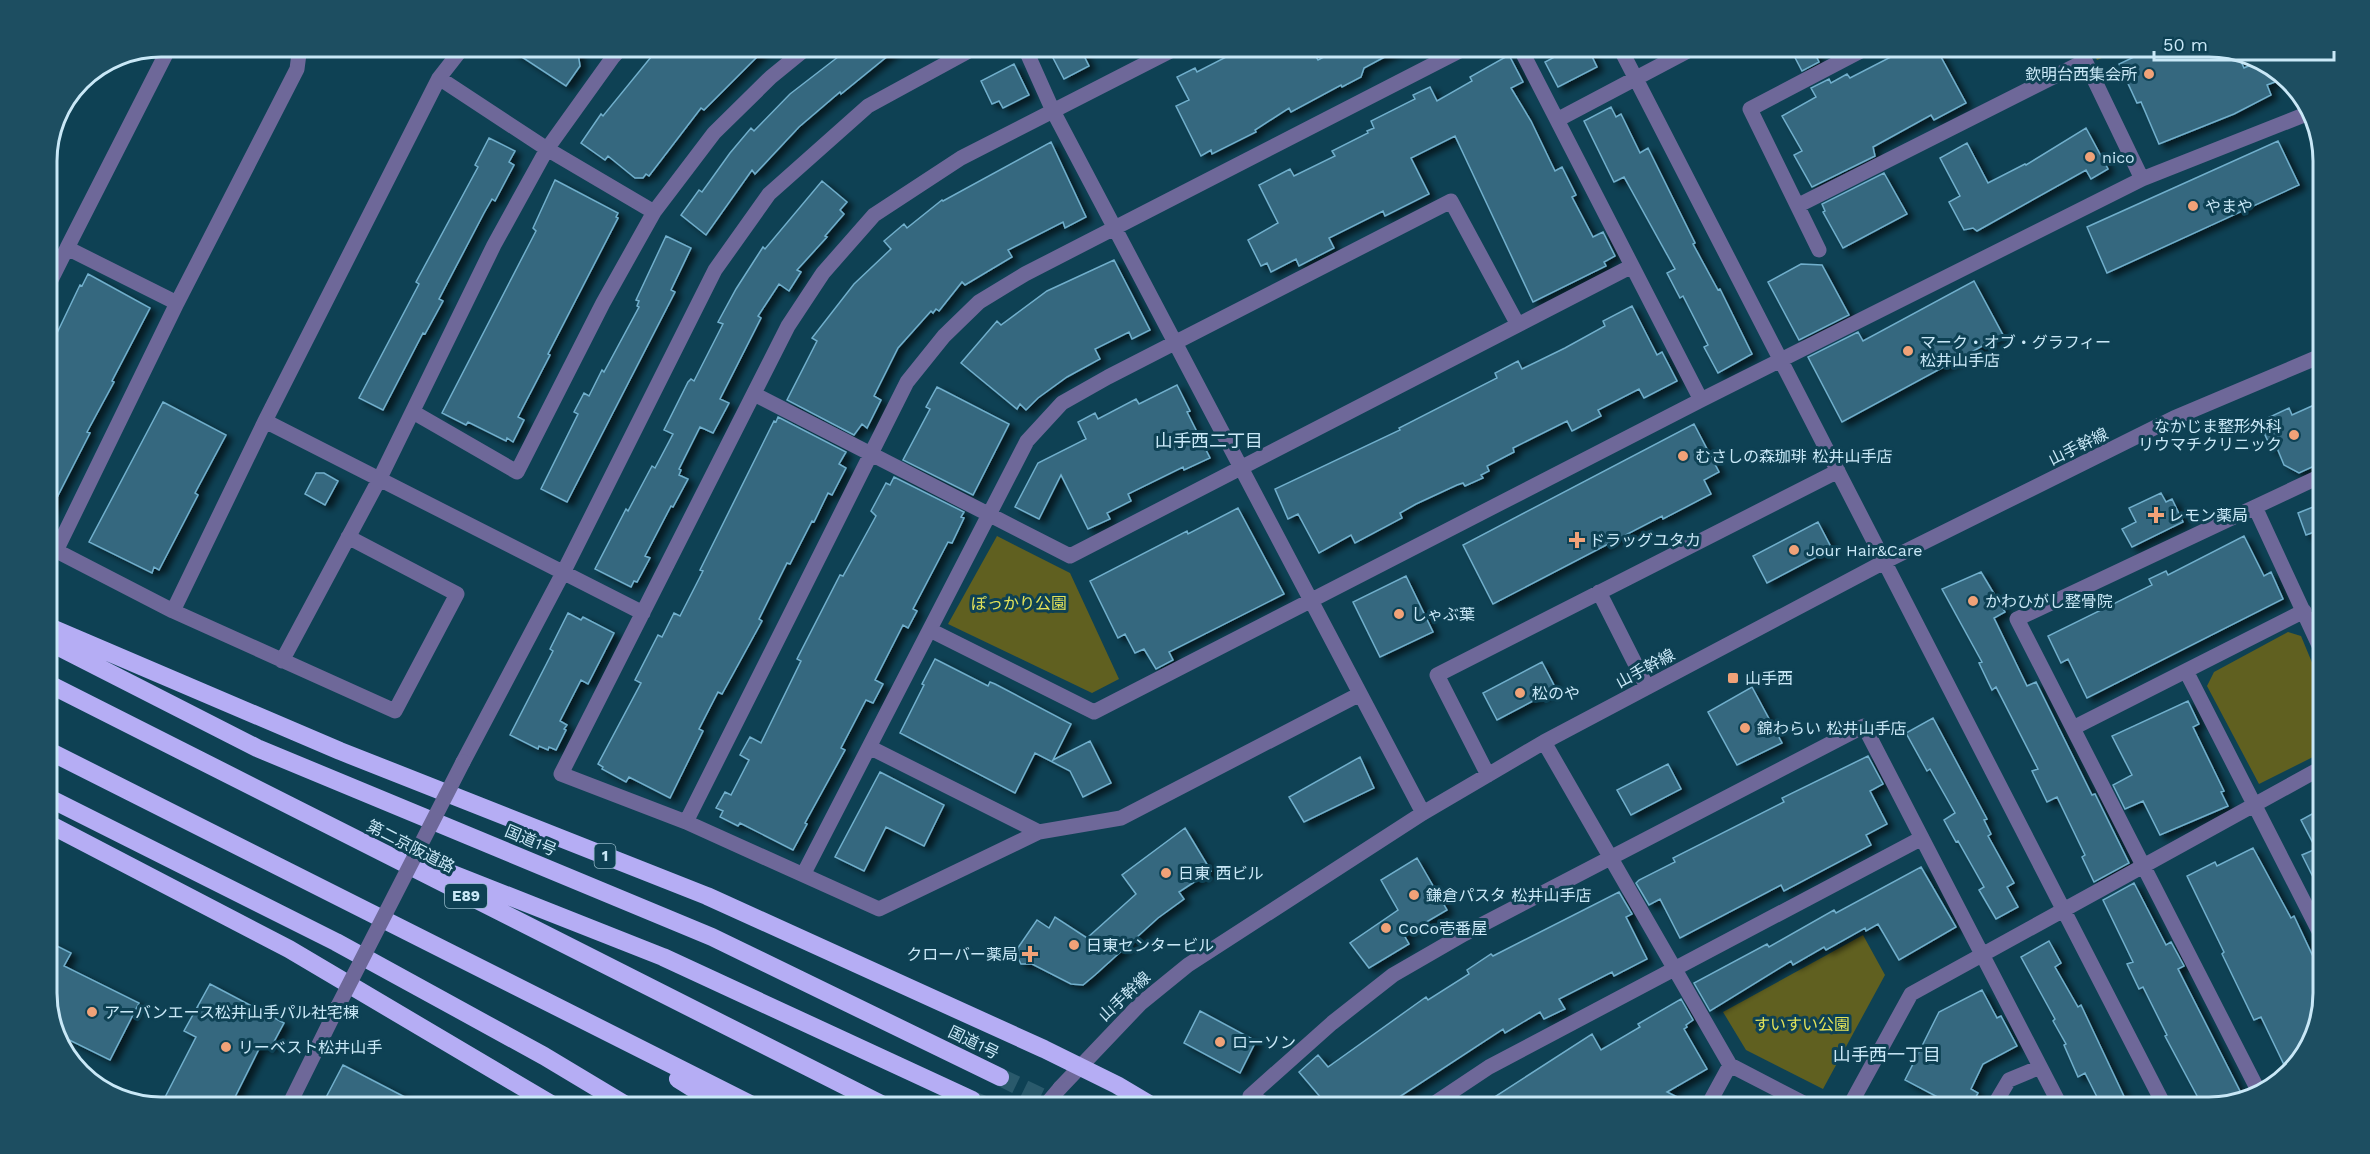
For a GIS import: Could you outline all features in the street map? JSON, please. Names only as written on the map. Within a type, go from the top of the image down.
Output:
[{"type":"highway","name":"1","points":[[57,630],[340,751],[707,896],[1079,1066],[1137,1097]]},
{"type":"highway","name":"国道1号","points":[[57,646],[257,748],[712,937],[1000,1077]]},
{"type":"highway","name":"第二京阪道路","points":[[57,688],[867,1097]]},
{"type":"highway","points":[[57,755],[736,1097]]},
{"type":"highway","points":[[57,801],[336,942],[544,1056],[612,1097]]},
{"type":"highway","points":[[315,820],[663,957],[966,1097]]},
{"type":"highway","points":[[57,828],[289,949],[539,1097]]},
{"type":"highway","points":[[578,1016],[707,1097]]},
{"type":"street","points":[[57,268],[164,57]]},
{"type":"street","points":[[57,536],[297,69],[299,57]]},
{"type":"street","points":[[173,611],[265,421],[439,78],[455,57]]},
{"type":"street","points":[[282,661],[380,478],[494,245],[547,149],[613,57]]},
{"type":"street","points":[[413,412],[517,472],[603,303],[654,212],[714,133],[771,77],[796,57]]},
{"type":"street","points":[[293,1097],[463,762],[564,571],[715,270],[769,194],[868,106],[958,57]]},
{"type":"street","points":[[1029,57],[1053,111],[1423,813]]},
{"type":"street","points":[[1159,57],[961,158],[874,215],[823,273],[788,326],[561,774],[686,822],[804,873],[879,909],[1040,832],[1120,818],[1360,694]]},
{"type":"street","points":[[686,822],[907,382],[944,336],[979,302],[1025,274],[1448,57]]},
{"type":"street","points":[[1525,57],[1701,400]]},
{"type":"street","points":[[1624,57],[2160,1097]]},
{"type":"street","points":[[1557,120],[1676,57]]},
{"type":"street","points":[[1819,250],[1799,205],[1750,109],[1849,57]]},
{"type":"street","points":[[2083,57],[2142,179]]},
{"type":"street","points":[[1799,205],[2085,61]]},
{"type":"street","points":[[439,78],[547,149],[654,212]]},
{"type":"street","points":[[930,630],[1094,712],[1701,400],[2142,179],[2302,116]]},
{"type":"street","points":[[804,873],[1027,441],[1062,403],[1451,201],[1518,325]]},
{"type":"street","points":[[67,248],[177,303]]},
{"type":"street","points":[[754,394],[1070,556],[1632,266]]},
{"type":"street","name":"山手幹線","points":[[1052,1097],[1079,1066],[1140,1004],[1188,964],[1423,813],[1544,741],[1884,562],[2174,418],[2313,359]]},
{"type":"street","points":[[265,421],[643,613]]},
{"type":"street","points":[[1488,775],[1437,675],[1838,471]]},
{"type":"street","points":[[2256,1086],[2017,619],[2313,480]]},
{"type":"street","points":[[2255,507],[2313,631]]},
{"type":"street","points":[[57,551],[173,611],[395,711],[457,594],[348,537]]},
{"type":"street","points":[[1599,592],[1647,687]]},
{"type":"street","points":[[2073,728],[2304,611]]},
{"type":"street","points":[[2186,671],[2313,918]]},
{"type":"street","points":[[1252,1097],[1250,1096],[1332,1023],[1393,975],[1464,934],[1864,726],[2056,1097]]},
{"type":"street","points":[[1544,741],[1730,1065],[1792,1097]]},
{"type":"street","points":[[869,747],[1040,832]]},
{"type":"street","points":[[1854,1097],[1911,994],[2313,773]]},
{"type":"street","points":[[1444,1097],[1489,1067],[1922,838]]},
{"type":"street","points":[[1712,1097],[1730,1065]]},
{"type":"street","points":[[1999,1097],[2009,1080],[2040,1067]]},
{"type":"green space","name":"ぽっかり公園","points":[[997,536],[1070,573],[1119,679],[1092,693],[948,624]]},
{"type":"green space","points":[[2288,632],[2301,636],[2313,665],[2313,757],[2259,784],[2207,686],[2214,672]]},
{"type":"green space","name":"すいすい公園","points":[[1863,935],[1885,975],[1823,1089],[1746,1050],[1723,1012]]},
{"type":"building","points":[[522,57],[579,57],[580,66],[566,86]]},
{"type":"building","points":[[651,57],[757,57],[704,110],[701,108],[649,176],[646,174],[643,178],[635,178],[608,156],[605,160],[581,143],[601,114],[603,116]]},
{"type":"building","points":[[838,57],[886,57],[799,127],[755,174],[752,170],[706,235],[681,215],[699,190],[702,192],[751,128],[754,131],[790,94]]},
{"type":"building","points":[[1053,57],[1084,57],[1089,66],[1064,79]]},
{"type":"building","points":[[1226,57],[1316,57],[1318,60],[1324,57],[1384,57],[1364,68],[1361,77],[1291,112],[1289,108],[1255,130],[1256,132],[1212,154],[1211,150],[1201,156],[1176,106],[1189,100],[1177,77],[1195,68],[1197,72]]},
{"type":"building","points":[[1505,57],[1510,57],[1523,82],[1511,88],[1531,121],[1555,171],[1562,167],[1576,195],[1572,197],[1593,237],[1603,232],[1615,256],[1604,262],[1606,266],[1533,302],[1455,136],[1411,158],[1429,194],[1385,216],[1383,211],[1329,238],[1334,248],[1299,266],[1296,259],[1271,272],[1267,263],[1261,266],[1248,240],[1278,223],[1259,185],[1290,169],[1294,176],[1335,156],[1332,151],[1368,133],[1367,131],[1374,128],[1371,121],[1415,99],[1413,95],[1430,87],[1437,101],[1472,81],[1470,77]]},
{"type":"building","points":[[1554,57],[1592,57],[1597,67],[1558,87],[1545,62]]},
{"type":"building","points":[[1795,57],[1816,57],[1819,62],[1802,71]]},
{"type":"building","points":[[1891,57],[1941,57],[1966,103],[1934,120],[1931,115],[1873,147],[1875,156],[1812,187],[1794,155],[1802,151],[1782,116],[1816,97],[1811,88],[1829,79],[1831,83],[1847,74],[1850,78]]},
{"type":"building","points":[[2134,57],[2229,59],[2242,63],[2244,68],[2249,66],[2255,68],[2276,82],[2267,85],[2271,95],[2234,114],[2159,144],[2141,102],[2137,103],[2119,64]]},
{"type":"building","points":[[1014,64],[1029,95],[1003,108],[999,101],[992,104],[981,81]]},
{"type":"building","points":[[1611,107],[1616,117],[1621,114],[1640,153],[1648,148],[1695,243],[1693,244],[1718,290],[1720,289],[1752,354],[1718,373],[1704,347],[1708,345],[1683,296],[1680,298],[1667,273],[1675,269],[1624,177],[1614,182],[1584,121]]},
{"type":"building","points":[[2086,128],[2108,169],[2091,179],[2086,170],[1977,231],[1973,228],[1964,230],[1949,202],[1960,196],[1940,158],[1967,143],[1988,183],[2026,165]]},
{"type":"building","points":[[489,138],[515,151],[509,162],[514,165],[495,201],[492,199],[484,213],[439,299],[443,301],[425,334],[423,333],[383,410],[359,398],[419,284],[416,282],[478,167],[475,165]]},
{"type":"building","name":"やまや","points":[[2278,141],[2299,185],[2107,273],[2087,227]]},
{"type":"building","points":[[1051,142],[1086,217],[1065,228],[1063,222],[1008,250],[1012,257],[965,285],[962,282],[939,311],[936,309],[933,313],[931,311],[898,348],[874,396],[881,400],[867,428],[862,424],[854,435],[787,400],[817,341],[812,338],[854,284],[891,249],[884,241],[904,224],[907,228],[942,200]]},
{"type":"building","points":[[1884,173],[1907,214],[1843,248],[1823,212],[1825,211],[1822,204]]},
{"type":"building","points":[[555,180],[618,213],[616,217],[618,218],[518,417],[524,420],[513,442],[507,438],[506,441],[468,422],[466,425],[442,413],[536,231],[533,228]]},
{"type":"building","points":[[822,181],[847,202],[840,210],[844,214],[797,270],[801,272],[789,291],[779,284],[758,316],[761,318],[720,399],[729,403],[713,433],[700,427],[679,469],[681,470],[679,475],[688,479],[645,556],[650,558],[637,582],[634,581],[631,587],[595,569],[626,509],[628,511],[652,466],[655,468],[673,434],[664,430],[688,382],[691,379],[694,381],[723,324],[718,322],[736,289],[763,247],[765,249]]},
{"type":"building","points":[[666,236],[691,248],[671,290],[675,292],[567,502],[541,489],[578,414],[574,412],[584,393],[589,396],[639,307],[637,306],[639,301],[636,300]]},
{"type":"building","points":[[1114,260],[1150,330],[1132,339],[1129,332],[1095,349],[1100,359],[1067,377],[1038,398],[1026,410],[1020,404],[1017,409],[961,363],[997,321],[1001,325],[1047,291]]},
{"type":"building","points":[[1801,264],[1822,265],[1849,315],[1799,340],[1768,282]]},
{"type":"building","points":[[88,274],[150,308],[112,381],[114,382],[87,432],[90,433],[57,497],[57,333],[80,285],[82,286]]},
{"type":"building","name":"マーク・オブ・グラフィー 松井山手店","points":[[1974,281],[2003,335],[1842,422],[1808,357],[1858,332],[1863,341]]},
{"type":"building","points":[[1632,306],[1657,355],[1662,352],[1677,381],[1644,398],[1639,389],[1598,410],[1601,416],[1572,431],[1567,421],[1513,448],[1514,452],[1487,466],[1489,471],[1481,475],[1483,478],[1465,486],[1463,483],[1457,485],[1416,504],[1400,513],[1402,518],[1355,543],[1351,535],[1319,553],[1298,514],[1288,519],[1275,489],[1400,430],[1399,428],[1497,378],[1495,373],[1518,361],[1522,369],[1565,348],[1605,326],[1603,321]]},
{"type":"building","points":[[1177,385],[1190,411],[1187,412],[1210,458],[1184,470],[1183,467],[1128,494],[1131,501],[1107,513],[1110,519],[1088,529],[1061,475],[1039,519],[1015,507],[1038,463],[1086,439],[1078,422],[1095,413],[1098,419],[1136,399],[1139,404]]},
{"type":"building","points":[[937,387],[1009,424],[973,495],[903,460],[930,409],[926,407]]},
{"type":"building","points":[[163,402],[226,435],[195,493],[198,495],[159,570],[154,567],[152,573],[89,542]]},
{"type":"building","name":"なかじま整形外科 リウマチクリニック","points":[[2313,406],[2313,467],[2299,473],[2284,465],[2277,448],[2272,450],[2259,422],[2289,408],[2292,415]]},
{"type":"building","points":[[778,417],[846,452],[839,464],[846,468],[832,495],[828,493],[790,564],[787,563],[759,619],[762,621],[722,694],[718,692],[699,729],[703,731],[670,798],[629,777],[626,782],[602,769],[603,767],[598,764],[641,683],[635,680],[658,635],[662,637],[674,613],[680,616],[703,571],[700,570]]},
{"type":"building","points":[[1694,424],[1719,472],[1704,480],[1711,494],[1663,519],[1662,516],[1493,604],[1463,545]]},
{"type":"building","points":[[316,473],[324,473],[338,481],[325,505],[305,494]]},
{"type":"building","points":[[894,477],[964,512],[961,517],[964,518],[952,543],[948,542],[913,609],[917,611],[908,628],[903,625],[875,680],[883,684],[873,703],[866,700],[841,748],[845,750],[805,823],[807,824],[793,850],[740,823],[738,826],[720,817],[723,811],[716,808],[725,792],[731,795],[749,760],[740,755],[750,737],[761,743],[801,661],[797,659],[840,575],[843,576],[876,516],[871,511],[886,483],[890,485]]},
{"type":"building","name":"レモン薬局","points":[[2161,493],[2166,502],[2172,499],[2183,522],[2132,547],[2122,529],[2136,522],[2129,508]]},
{"type":"building","points":[[2313,507],[2313,533],[2306,535],[2298,513]]},
{"type":"building","points":[[1238,508],[1284,594],[1169,652],[1173,660],[1156,669],[1144,649],[1135,653],[1125,634],[1118,638],[1090,581],[1187,531],[1188,534]]},
{"type":"building","points":[[1818,522],[1832,549],[1767,583],[1753,556]]},
{"type":"building","points":[[2244,536],[2264,576],[2271,572],[2283,599],[2087,698],[2068,659],[2061,663],[2048,636],[2152,585],[2149,579],[2166,571],[2168,575]]},
{"type":"building","points":[[1981,572],[2005,612],[1994,618],[2027,686],[2036,682],[2092,795],[2095,794],[2129,863],[2094,882],[2082,857],[2085,855],[2057,797],[2047,802],[2032,771],[2038,769],[1996,687],[1992,690],[1979,663],[1982,662],[1942,589]]},
{"type":"building","points":[[1406,576],[1433,632],[1380,657],[1353,602]]},
{"type":"building","points":[[568,613],[581,620],[583,617],[614,633],[588,684],[581,680],[560,721],[567,725],[556,750],[549,747],[548,750],[539,746],[538,749],[510,735],[553,651],[550,649]]},
{"type":"building","points":[[935,659],[988,686],[990,682],[995,684],[1071,724],[1053,760],[1090,741],[1111,783],[1083,797],[1070,771],[1035,753],[1015,793],[900,733]]},
{"type":"building","points":[[1542,662],[1556,689],[1497,720],[1483,693]]},
{"type":"building","name":"錦わらい 松井山手店","points":[[1752,687],[1782,743],[1737,765],[1708,712]]},
{"type":"building","points":[[2188,701],[2199,724],[2193,727],[2224,791],[2221,792],[2228,806],[2160,835],[2143,801],[2125,809],[2113,785],[2132,775],[2112,736]]},
{"type":"building","points":[[1933,718],[1987,819],[1984,820],[1991,834],[1988,836],[2014,883],[2007,887],[2018,907],[1996,919],[1979,890],[1984,887],[1944,820],[1955,813],[1930,769],[1927,771],[1906,733]]},
{"type":"building","points":[[1868,756],[1883,784],[1870,791],[1887,824],[1866,835],[1871,845],[1784,891],[1781,885],[1680,938],[1660,899],[1649,905],[1636,883],[1639,880],[1675,862],[1673,858],[1784,802],[1782,798]]},
{"type":"building","points":[[1360,757],[1374,788],[1304,822],[1289,797]]},
{"type":"building","points":[[1668,764],[1681,789],[1631,815],[1617,790]]},
{"type":"building","points":[[880,772],[944,805],[924,846],[886,827],[864,871],[835,857]]},
{"type":"building","points":[[2313,813],[2313,843],[2301,820]]},
{"type":"building","points":[[1185,828],[1211,871],[1179,892],[1184,899],[1158,918],[1083,985],[1071,984],[1032,964],[1021,964],[1015,952],[1037,920],[1049,928],[1055,917],[1087,938],[1136,894],[1122,875]]},
{"type":"building","points":[[2253,848],[2291,918],[2294,916],[2313,957],[2311,1013],[2302,1039],[2284,1065],[2261,1017],[2254,1020],[2187,876],[2215,862],[2217,866]]},
{"type":"building","points":[[2313,850],[2313,877],[2302,855]]},
{"type":"building","points":[[1417,858],[1447,910],[1404,935],[1409,944],[1369,968],[1350,943],[1398,910],[1381,880]]},
{"type":"building","points":[[1921,867],[1956,927],[1899,960],[1878,924],[1866,931],[1865,928],[1826,950],[1824,947],[1793,965],[1791,961],[1710,1011],[1694,983],[1767,944],[1769,947],[1834,910],[1836,913]]},
{"type":"building","points":[[2134,883],[2166,945],[2171,942],[2184,966],[2178,969],[2240,1092],[2223,1096],[2198,1097],[2165,1036],[2167,1035],[2143,987],[2139,989],[2127,964],[2133,962],[2103,900]]},
{"type":"building","points":[[1619,892],[1632,914],[1626,917],[1647,959],[1614,976],[1612,972],[1559,999],[1565,1009],[1544,1019],[1540,1012],[1505,1033],[1503,1029],[1399,1097],[1320,1097],[1299,1072],[1318,1055],[1328,1067],[1426,997],[1428,1000],[1469,974],[1467,970],[1491,954],[1493,956]]},
{"type":"building","points":[[2049,941],[2061,963],[2055,967],[2078,1007],[2081,1005],[2124,1097],[2097,1097],[2085,1073],[2078,1077],[2064,1045],[2066,1044],[2053,1021],[2055,1019],[2021,957]]},
{"type":"building","name":"アーバンエース松井山手パル社宅棟","points":[[57,946],[71,953],[64,966],[139,1003],[110,1060],[68,1039],[57,1000]]},
{"type":"building","name":"リーベスト松井山手","points":[[210,984],[284,1023],[270,1049],[261,1045],[235,1097],[165,1097],[196,1037],[184,1031]]},
{"type":"building","points":[[1982,990],[1997,1018],[2001,1016],[2017,1046],[1983,1064],[1971,1089],[1978,1093],[1976,1097],[1937,1097],[1905,1080],[1939,1012]]},
{"type":"building","points":[[1681,999],[1693,1020],[1684,1029],[1707,1069],[1667,1092],[1677,1097],[1494,1097],[1592,1034],[1601,1050],[1640,1027],[1638,1024]]},
{"type":"building","name":"ローソン","points":[[1200,1011],[1256,1041],[1240,1073],[1184,1043]]},
{"type":"building","points":[[343,1065],[405,1097],[326,1097]]},
{"type":"tunnel","points":[[1000,1077],[1041,1097]]},
{"type":"place","name":"欽明台西集会所","points":[[2149,74]]},
{"type":"place","name":"nico","points":[[2090,157]]},
{"type":"place","name":"やまや","points":[[2193,206]]},
{"type":"place","name":"マーク・オブ・グラフィー 松井山手店","points":[[1908,351]]},
{"type":"place","name":"なかじま整形外科 リウマチクリニック","points":[[2294,435]]},
{"type":"place","name":"むさしの森珈琲 松井山手店","points":[[1683,456]]},
{"type":"place","name":"レモン薬局","points":[[2156,515]]},
{"type":"place","name":"ドラッグユタカ","points":[[1577,540]]},
{"type":"place","name":"Jour Hair&Care","points":[[1794,550]]},
{"type":"place","name":"かわひがし整骨院","points":[[1973,601]]},
{"type":"place","name":"しゃぶ葉","points":[[1399,614]]},
{"type":"place","name":"山手西","points":[[1733,678]]},
{"type":"place","name":"松のや","points":[[1520,693]]},
{"type":"place","name":"錦わらい 松井山手店","points":[[1745,728]]},
{"type":"place","name":"日東 西ビル","points":[[1166,873]]},
{"type":"place","name":"鎌倉パスタ 松井山手店","points":[[1414,895]]},
{"type":"place","name":"CoCo壱番屋","points":[[1386,928]]},
{"type":"place","name":"日東センタービル","points":[[1074,945]]},
{"type":"place","name":"クローバー薬局","points":[[1030,954]]},
{"type":"place","name":"アーバンエース松井山手パル社宅棟","points":[[92,1012]]},
{"type":"place","name":"ローソン","points":[[1220,1042]]},
{"type":"place","name":"リーベスト松井山手","points":[[226,1047]]},
{"type":"district","name":"山手西二丁目","points":[[1209,441]]},
{"type":"district","name":"山手西一丁目","points":[[1887,1055]]}]
